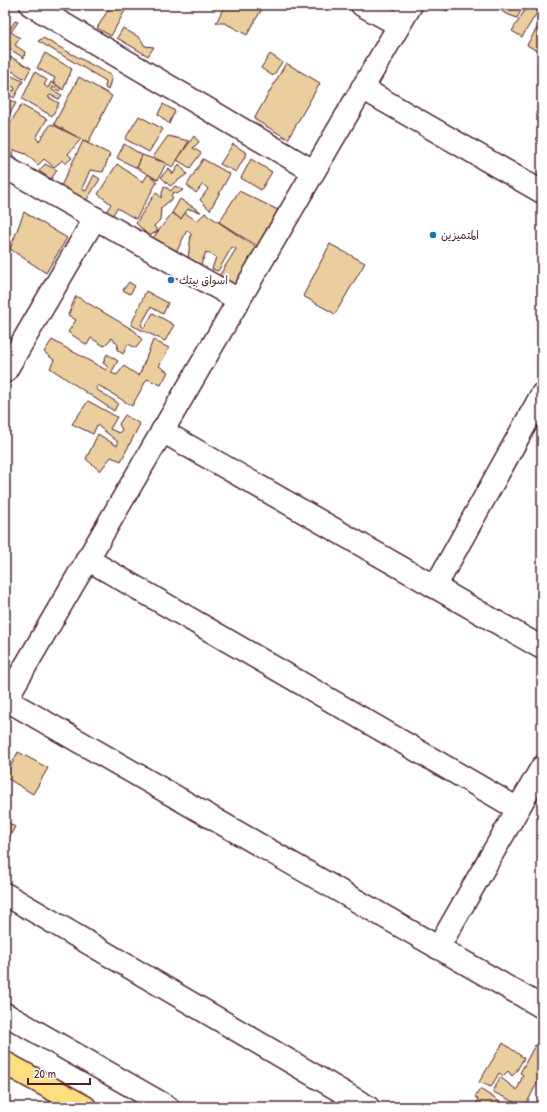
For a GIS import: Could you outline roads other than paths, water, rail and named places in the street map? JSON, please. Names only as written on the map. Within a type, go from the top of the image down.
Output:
[{"type":"main road","points":[[5,1063],[85,1107]]},
{"type":"street","points":[[31,5],[314,171]]},
{"type":"street","points":[[362,5],[399,25]]},
{"type":"street","points":[[411,5],[5,700],[542,1007]]},
{"type":"street","points":[[362,88],[542,192]]},
{"type":"street","points":[[5,167],[239,300]]},
{"type":"street","points":[[5,372],[95,218]]},
{"type":"street","points":[[435,587],[542,394]]},
{"type":"street","points":[[162,431],[542,648]]},
{"type":"street","points":[[87,559],[518,809]]},
{"type":"street","points":[[438,948],[542,767]]},
{"type":"street","points":[[5,894],[368,1107]]},
{"type":"street","points":[[5,1014],[168,1107]]},
{"type":"place","name":"المتميزين","points":[[433,235]]},
{"type":"place","name":"اسواق بيتك","points":[[171,280]]}]
